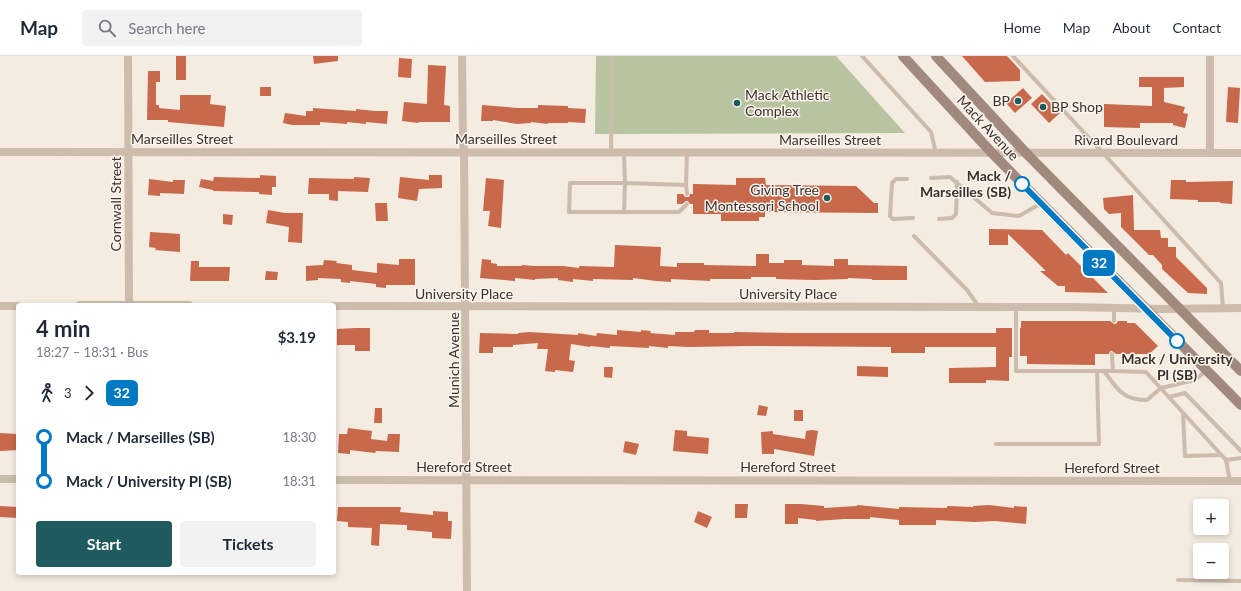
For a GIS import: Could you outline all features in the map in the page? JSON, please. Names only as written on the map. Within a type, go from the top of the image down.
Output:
[{"type":"main road","name":"Mack Avenue","points":[[903,56],[1041,204],[1241,406]]},
{"type":"main road","name":"Mack Avenue","points":[[936,56],[1027,154],[1241,371]]},
{"type":"street","name":"Cornwall Street","points":[[128,56],[129,303]]},
{"type":"street","name":"Munich Avenue","points":[[462,56],[462,140],[464,152],[466,307],[467,591]]},
{"type":"street","points":[[1210,56],[1210,153]]},
{"type":"street","name":"Marseilles Street","points":[[0,152],[624,152],[1011,154]]},
{"type":"street","name":"Rivard Boulevard","points":[[1011,154],[1241,153]]},
{"type":"street","points":[[0,306],[16,306]]},
{"type":"street","name":"University Place","points":[[336,306],[1241,308]]},
{"type":"street","points":[[0,479],[16,479]]},
{"type":"street","name":"Hereford Street","points":[[336,480],[1241,481]]},
{"type":"lane","points":[[611,152],[612,56]]},
{"type":"lane","points":[[862,56],[931,132],[936,154]]},
{"type":"lane","points":[[1013,56],[1221,283],[1223,308]]},
{"type":"lane","points":[[624,152],[624,212]]},
{"type":"lane","points":[[687,153],[687,194]]},
{"type":"lane","points":[[931,178],[950,177],[992,213],[1019,216],[1041,204]]},
{"type":"lane","points":[[907,179],[896,179],[892,183],[890,216],[893,219],[913,218]]},
{"type":"lane","points":[[939,219],[952,218],[956,214],[957,182]]},
{"type":"lane","points":[[686,185],[570,183],[569,212],[679,212],[687,204]]},
{"type":"lane","points":[[914,236],[967,290],[979,307]]},
{"type":"lane","points":[[1016,307],[1016,371],[1146,372],[1226,460],[1230,481]]},
{"type":"lane","points":[[1114,308],[1114,321]]},
{"type":"lane","points":[[1112,354],[1113,371]]},
{"type":"lane","points":[[1104,371],[1115,386],[1126,396],[1135,400],[1147,400],[1161,388],[1195,380],[1207,370]]},
{"type":"lane","points":[[996,444],[1099,444],[1097,371]]},
{"type":"lane","points":[[1169,397],[1185,393],[1241,451]]},
{"type":"lane","points":[[1183,412],[1185,456],[1221,455]]},
{"type":"lane","points":[[1226,460],[1241,458]]},
{"type":"lane","points":[[1178,580],[1241,581]]},
{"type":"green space","name":"Mack Athletic Complex","points":[[596,56],[836,56],[905,133],[595,134]]},
{"type":"building","points":[[176,56],[186,56],[186,80],[176,80]]},
{"type":"building","points":[[313,56],[338,56],[338,61],[314,64]]},
{"type":"building","points":[[962,56],[1007,56],[1020,70],[1020,81],[985,82]]},
{"type":"building","points":[[399,58],[412,59],[411,78],[398,77]]},
{"type":"building","points":[[428,65],[446,66],[444,105],[450,106],[450,122],[418,123],[402,121],[404,102],[427,104]]},
{"type":"building","points":[[148,71],[160,71],[160,82],[156,82],[156,105],[159,105],[159,108],[180,110],[180,95],[211,95],[210,104],[226,106],[224,127],[168,122],[168,120],[147,120]]},
{"type":"building","points":[[1139,77],[1184,77],[1184,87],[1164,88],[1164,102],[1185,107],[1183,113],[1188,114],[1185,128],[1173,125],[1173,123],[1140,123],[1140,128],[1104,127],[1104,104],[1152,106],[1152,87],[1139,87]]},
{"type":"building","points":[[260,87],[271,87],[271,96],[260,96]]},
{"type":"building","points":[[1228,87],[1240,88],[1238,123],[1226,122]]},
{"type":"building","points":[[1023,88],[1032,98],[1015,113],[1006,103]]},
{"type":"building","points":[[1042,94],[1060,113],[1049,123],[1031,104]]},
{"type":"building","points":[[482,105],[518,108],[538,108],[538,105],[568,106],[568,108],[586,109],[585,123],[568,122],[548,124],[531,122],[517,124],[493,120],[481,121]]},
{"type":"building","points":[[313,108],[356,111],[356,109],[388,111],[387,124],[366,122],[366,124],[347,122],[347,124],[320,122],[320,125],[292,125],[283,123],[285,113],[306,116],[306,111],[313,111]]},
{"type":"building","points":[[260,175],[276,176],[276,187],[272,187],[272,195],[259,194],[259,192],[213,191],[199,187],[201,179],[213,181],[214,177],[260,178]]},
{"type":"building","points":[[429,175],[442,175],[442,188],[419,189],[417,201],[398,198],[400,177],[429,180]]},
{"type":"building","points":[[354,177],[370,178],[368,192],[338,191],[338,201],[329,200],[329,194],[308,194],[309,178],[354,179]]},
{"type":"building","points":[[486,178],[504,180],[501,228],[488,226],[490,211],[483,211]]},
{"type":"building","points":[[736,178],[765,178],[766,185],[856,186],[874,203],[878,203],[878,213],[765,212],[765,217],[759,217],[759,221],[721,221],[721,214],[693,214],[693,204],[690,204],[688,201],[682,204],[677,204],[677,194],[683,194],[685,197],[689,197],[690,194],[693,194],[693,184],[736,185]]},
{"type":"building","points":[[149,179],[173,182],[173,180],[185,180],[184,194],[160,193],[160,196],[148,195]]},
{"type":"building","points":[[1171,180],[1186,180],[1186,182],[1233,181],[1232,204],[1220,202],[1198,202],[1198,200],[1170,199]]},
{"type":"building","points":[[1133,195],[1134,230],[1160,230],[1161,238],[1168,238],[1168,247],[1176,247],[1176,257],[1207,288],[1207,294],[1188,293],[1162,269],[1162,265],[1153,255],[1149,255],[1121,227],[1121,213],[1109,214],[1104,209],[1103,198]]},
{"type":"building","points":[[375,203],[387,203],[388,221],[376,221]]},
{"type":"building","points":[[268,210],[285,213],[303,213],[302,243],[288,242],[289,227],[266,223]]},
{"type":"building","points":[[223,214],[233,215],[232,225],[223,224]]},
{"type":"building","points":[[989,229],[1042,230],[1066,255],[1068,253],[1108,293],[1065,292],[1065,286],[1058,286],[1040,271],[1046,271],[1008,234],[1008,245],[989,245]]},
{"type":"building","points":[[150,232],[180,234],[180,252],[155,250],[156,248],[149,247]]},
{"type":"building","points":[[615,245],[661,247],[660,266],[677,267],[677,263],[704,263],[704,265],[756,266],[756,254],[769,254],[769,263],[784,263],[784,260],[802,260],[802,265],[834,266],[834,259],[848,259],[848,265],[907,266],[907,280],[848,278],[814,280],[751,277],[751,279],[710,279],[710,281],[671,279],[671,282],[633,278],[633,280],[593,279],[593,281],[573,279],[573,282],[558,280],[558,278],[535,280],[515,278],[515,281],[480,278],[482,259],[491,260],[491,263],[497,264],[497,266],[563,266],[579,268],[579,266],[614,267]]},
{"type":"building","points":[[399,259],[415,259],[415,285],[386,285],[386,288],[376,287],[376,284],[350,281],[350,283],[341,282],[341,279],[318,278],[318,280],[306,281],[306,266],[323,265],[324,260],[337,261],[336,263],[352,265],[352,270],[377,273],[377,263],[399,265]]},
{"type":"building","points":[[191,261],[199,261],[199,267],[230,267],[229,281],[190,281]]},
{"type":"building","points":[[266,271],[278,272],[277,280],[265,280]]},
{"type":"building","points":[[1021,321],[1110,321],[1116,324],[1118,321],[1127,321],[1127,323],[1135,323],[1158,346],[1149,354],[1116,354],[1110,351],[1109,354],[1095,354],[1095,365],[1027,364],[1027,356],[1020,356]]},
{"type":"building","points":[[370,328],[370,351],[355,351],[355,345],[337,345],[337,329]]},
{"type":"building","points":[[996,328],[1012,328],[1012,357],[1009,357],[1009,381],[986,380],[986,383],[949,383],[949,368],[996,367],[996,347],[925,347],[925,353],[891,353],[891,347],[668,346],[668,348],[649,346],[649,348],[610,346],[610,348],[571,344],[569,360],[575,361],[573,372],[555,370],[555,372],[545,371],[548,349],[537,349],[538,343],[513,345],[513,347],[493,347],[493,353],[479,353],[480,333],[518,334],[529,332],[578,335],[578,333],[596,336],[597,333],[617,335],[617,330],[641,332],[641,330],[651,331],[650,333],[675,335],[675,332],[709,330],[709,333],[996,333]]},
{"type":"building","points":[[857,366],[888,367],[888,377],[857,376]]},
{"type":"building","points":[[604,367],[613,367],[612,378],[604,377]]},
{"type":"building","points":[[759,405],[768,407],[766,416],[757,415]]},
{"type":"building","points":[[375,408],[382,408],[382,423],[374,423]]},
{"type":"building","points":[[794,410],[803,410],[803,421],[794,421]]},
{"type":"building","points":[[348,428],[372,431],[371,439],[387,441],[388,434],[400,434],[399,452],[376,451],[375,453],[350,450],[350,454],[338,453],[339,434],[347,434]]},
{"type":"building","points":[[675,430],[687,431],[687,436],[709,438],[708,454],[673,451]]},
{"type":"building","points":[[773,431],[773,434],[805,439],[806,431],[818,431],[814,456],[774,449],[774,454],[762,454],[761,432]]},
{"type":"building","points":[[0,433],[16,434],[16,450],[0,451]]},
{"type":"building","points":[[625,441],[639,444],[636,455],[623,452]]},
{"type":"building","points":[[735,504],[748,504],[747,518],[735,518]]},
{"type":"building","points":[[785,504],[824,506],[824,508],[857,505],[899,509],[899,507],[947,508],[947,506],[973,507],[989,505],[1014,508],[1014,506],[1027,507],[1026,524],[995,521],[974,522],[936,520],[936,525],[899,525],[899,520],[870,517],[870,519],[816,521],[798,518],[798,524],[785,524]]},
{"type":"building","points":[[0,506],[16,507],[16,518],[0,517]]},
{"type":"building","points":[[338,507],[401,507],[400,512],[433,515],[433,511],[448,512],[448,521],[452,521],[451,539],[432,538],[432,532],[407,530],[407,525],[380,524],[379,546],[371,545],[372,528],[348,527],[348,522],[337,521]]},
{"type":"building","points":[[698,511],[712,517],[707,528],[694,522]]},
{"type":"bus line","name":"32","points":[[1022,184],[1177,341]]},
{"type":"place","name":"BP","points":[[1018,101]]},
{"type":"place","name":"Mack Athletic Complex","points":[[737,103]]},
{"type":"place","name":"BP Shop","points":[[1043,107]]},
{"type":"place","name":"Mack / Marseilles (SB)","points":[[1022,184]]},
{"type":"place","name":"Giving Tree Montessori School","points":[[827,198]]},
{"type":"place","name":"Mack / University Pl (SB)","points":[[1177,341]]}]
